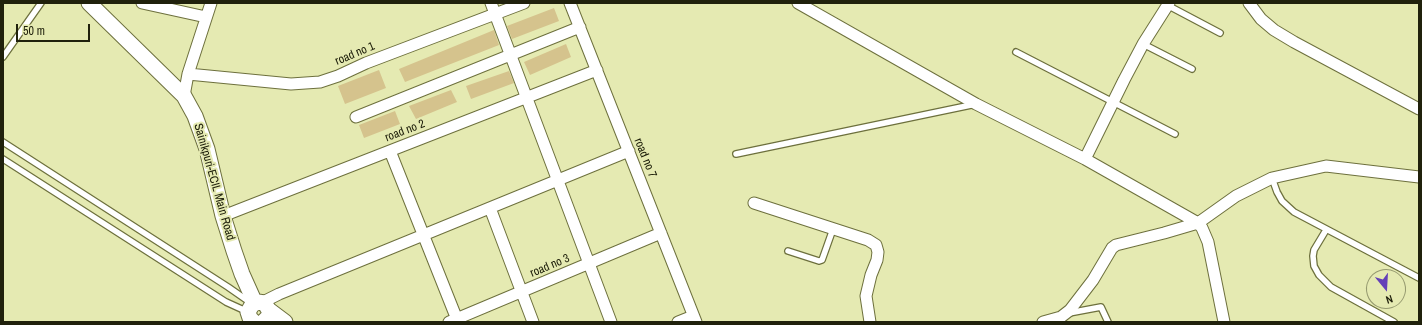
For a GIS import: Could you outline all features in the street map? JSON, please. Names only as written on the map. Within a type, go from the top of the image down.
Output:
[{"type":"main road","name":"Sainikpuri-ECIL Main Road","points":[[89,3],[184,96],[195,116],[203,137],[223,216],[242,274],[258,311],[285,322]]},
{"type":"street","points":[[142,3],[206,17]]},
{"type":"street","points":[[184,96],[188,74],[211,3]]},
{"type":"street","points":[[491,3],[610,322]]},
{"type":"street","name":"road no 1","points":[[188,74],[290,84],[320,82],[524,3]]},
{"type":"street","name":"road no 7","points":[[570,3],[695,319]]},
{"type":"street","points":[[798,3],[976,104],[1085,159],[1198,223],[1202,228],[1208,242],[1224,322]]},
{"type":"street","points":[[1249,3],[1261,19],[1274,30],[1419,109]]},
{"type":"street","points":[[1085,159],[1143,44],[1168,4]]},
{"type":"street","points":[[356,117],[580,27]]},
{"type":"street","name":"road no 2","points":[[223,216],[597,70]]},
{"type":"street","points":[[390,151],[424,235],[455,321]]},
{"type":"street","points":[[258,311],[279,294],[629,151]]},
{"type":"street","points":[[1043,322],[1060,317],[1070,310],[1093,280],[1112,248],[1116,245],[1164,234],[1198,223],[1236,196],[1272,178],[1326,166],[1419,177]]},
{"type":"street","points":[[754,203],[868,240],[876,245],[878,252],[877,260],[866,296],[870,322]]},
{"type":"street","points":[[490,208],[533,322]]},
{"type":"street","name":"road no 3","points":[[455,321],[661,233]]},
{"type":"street","points":[[678,322],[695,319]]},
{"type":"lane","points":[[3,57],[41,3]]},
{"type":"lane","points":[[1168,4],[1220,33]]},
{"type":"lane","points":[[1143,44],[1192,70]]},
{"type":"lane","points":[[1016,52],[1175,134]]},
{"type":"lane","points":[[736,154],[976,104]]},
{"type":"lane","points":[[3,142],[222,283],[258,311]]},
{"type":"lane","points":[[3,159],[226,302],[258,311]]},
{"type":"lane","points":[[1272,178],[1276,192],[1282,201],[1294,212],[1419,278]]},
{"type":"lane","points":[[788,251],[820,261],[823,258],[834,229]]},
{"type":"lane","points":[[1326,230],[1314,250],[1313,256],[1313,261],[1319,275],[1331,287],[1394,322]]},
{"type":"lane","points":[[1066,314],[1101,307],[1108,322]]},
{"type":"building","points":[[554,8],[559,21],[512,39],[507,26]]},
{"type":"building","points":[[494,30],[499,45],[405,82],[399,69]]},
{"type":"building","points":[[566,44],[571,57],[530,75],[524,62]]},
{"type":"building","points":[[379,70],[386,88],[345,104],[338,86]]},
{"type":"building","points":[[509,71],[514,83],[471,99],[466,86]]},
{"type":"building","points":[[451,90],[457,102],[416,119],[409,106]]},
{"type":"building","points":[[395,111],[400,124],[364,138],[359,125]]}]
